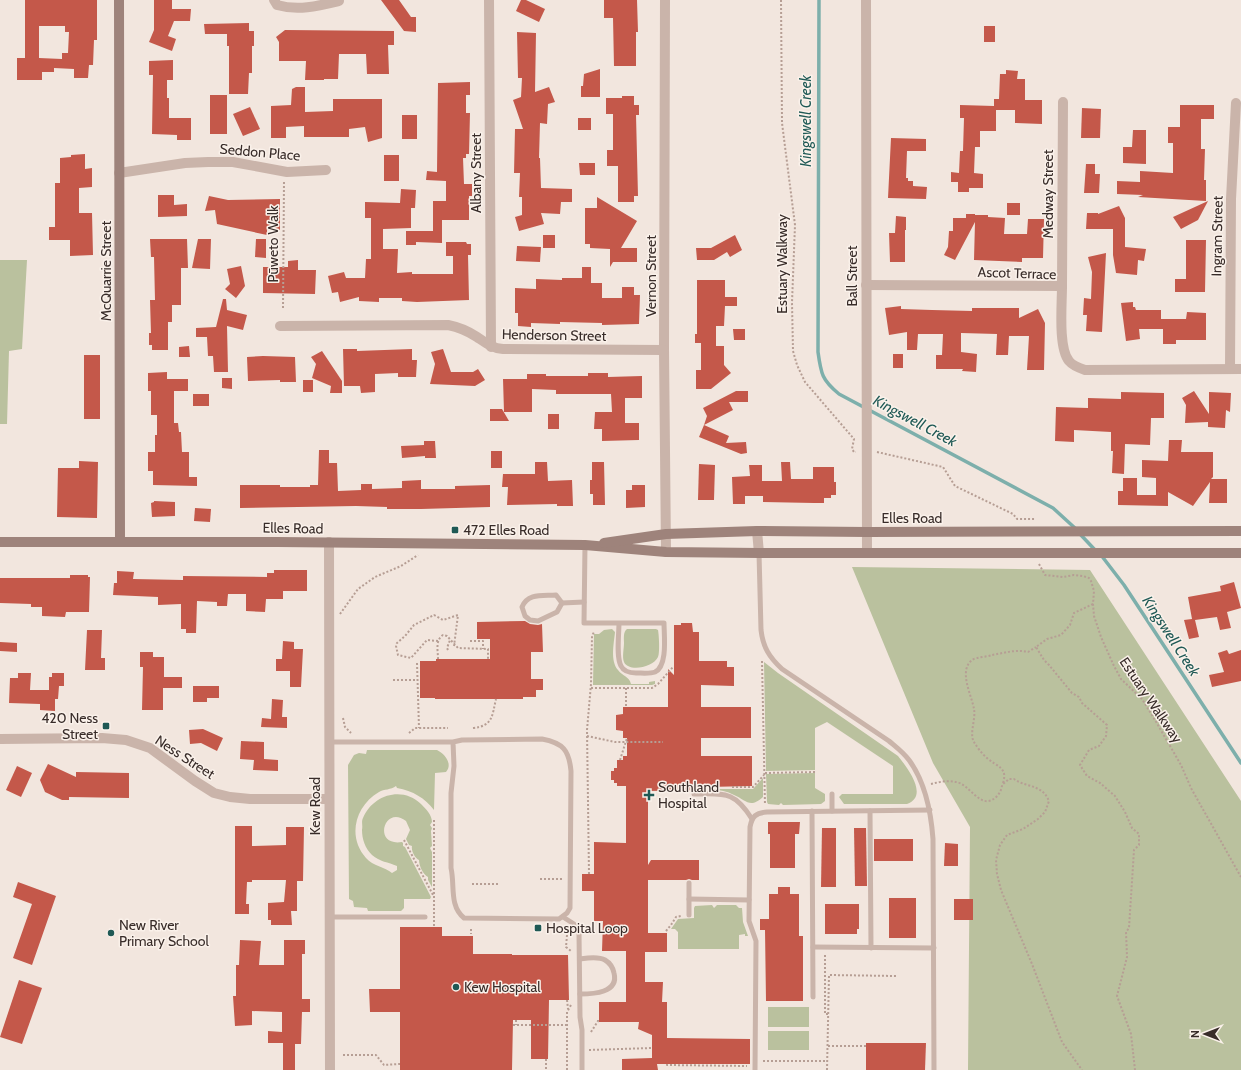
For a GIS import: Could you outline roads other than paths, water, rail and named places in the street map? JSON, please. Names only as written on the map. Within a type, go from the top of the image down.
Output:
[{"type":"main road","name":"McQuarrie Street","points":[[119,0],[120,542]]},
{"type":"main road","name":"Elles Road","points":[[585,545],[666,534],[757,530],[867,532],[1241,531]]},
{"type":"main road","name":"Elles Road","points":[[0,542],[329,542],[585,545],[666,552],[759,553],[1241,553]]},
{"type":"street","points":[[274,0],[277,5],[285,8],[307,8],[339,1]]},
{"type":"street","name":"Albany Street","points":[[489,0],[491,346]]},
{"type":"street","name":"Vernon Street","points":[[665,0],[664,350],[666,552]]},
{"type":"street","name":"Ball Street","points":[[866,0],[867,553]]},
{"type":"street","name":"Medway Street","points":[[1062,286],[1063,102]]},
{"type":"street","name":"Ingram Street","points":[[1230,369],[1231,199],[1236,103]]},
{"type":"street","name":"Seddon Place","points":[[120,173],[185,163],[208,162],[233,162],[286,172],[326,170]]},
{"type":"street","name":"Ascot Terrace","points":[[866,286],[1062,286],[1063,348],[1070,363],[1077,367],[1085,370],[1241,369]]},
{"type":"street","name":"Henderson Street","points":[[280,326],[448,325],[466,330],[491,346],[503,349],[664,350]]},
{"type":"street","points":[[757,530],[759,553]]},
{"type":"street","name":"Kew Road","points":[[329,542],[330,1070]]},
{"type":"street","name":"Ness Street","points":[[0,739],[102,738],[126,740],[150,748],[214,793],[230,797],[250,799],[329,799]]},
{"type":"lane","points":[[585,545],[584,623],[620,623],[664,623],[664,658],[658,670],[654,672],[631,673],[625,671],[619,660],[620,623]]},
{"type":"lane","points":[[759,553],[760,630],[766,652],[782,669],[893,744],[909,759],[922,786],[930,810],[933,839],[934,1070]]},
{"type":"lane","points":[[556,595],[562,603],[557,612],[538,621],[530,620],[522,608],[524,602],[534,596],[556,595]]},
{"type":"lane","points":[[562,603],[584,602]]},
{"type":"lane","points":[[329,742],[542,740],[552,741],[560,745],[566,750],[570,759],[571,771],[570,908],[563,917],[559,919],[464,918],[458,914],[455,907],[451,868],[451,793],[454,766],[453,742]]},
{"type":"lane","points":[[694,794],[722,794],[734,798],[744,806],[752,819]]},
{"type":"lane","points":[[832,794],[832,811]]},
{"type":"lane","points":[[755,1070],[756,941],[749,921],[750,827],[752,819],[759,813],[765,812],[930,810]]},
{"type":"lane","points":[[812,811],[813,997]]},
{"type":"lane","points":[[870,811],[871,948]]},
{"type":"lane","points":[[689,883],[689,915]]},
{"type":"lane","points":[[689,899],[749,900]]},
{"type":"lane","points":[[330,917],[425,917]]},
{"type":"lane","points":[[563,917],[574,924],[577,928],[579,938],[582,1070]]},
{"type":"lane","points":[[813,947],[934,948]]},
{"type":"lane","points":[[580,959],[596,958],[604,960],[611,966],[615,975],[613,984],[610,988],[597,994],[580,994]]},
{"type":"waterway","name":"Kingswell Creek","points":[[819,0],[818,352],[823,376],[829,385],[839,394],[1053,508],[1076,529]]},
{"type":"waterway","name":"Kingswell Creek","points":[[1080,534],[1096,551]]},
{"type":"waterway","name":"Kingswell Creek","points":[[1101,555],[1124,585],[1241,763]]},
{"type":"place","name":"472 Elles Road","points":[[455,530]]},
{"type":"place","name":"420 Ness Street","points":[[106,726]]},
{"type":"place","name":"Southland Hospital","points":[[649,795]]},
{"type":"place","name":"Hospital Loop","points":[[538,928]]},
{"type":"place","name":"New River Primary School","points":[[111,933]]},
{"type":"place","name":"Kew Hospital","points":[[456,987]]}]
